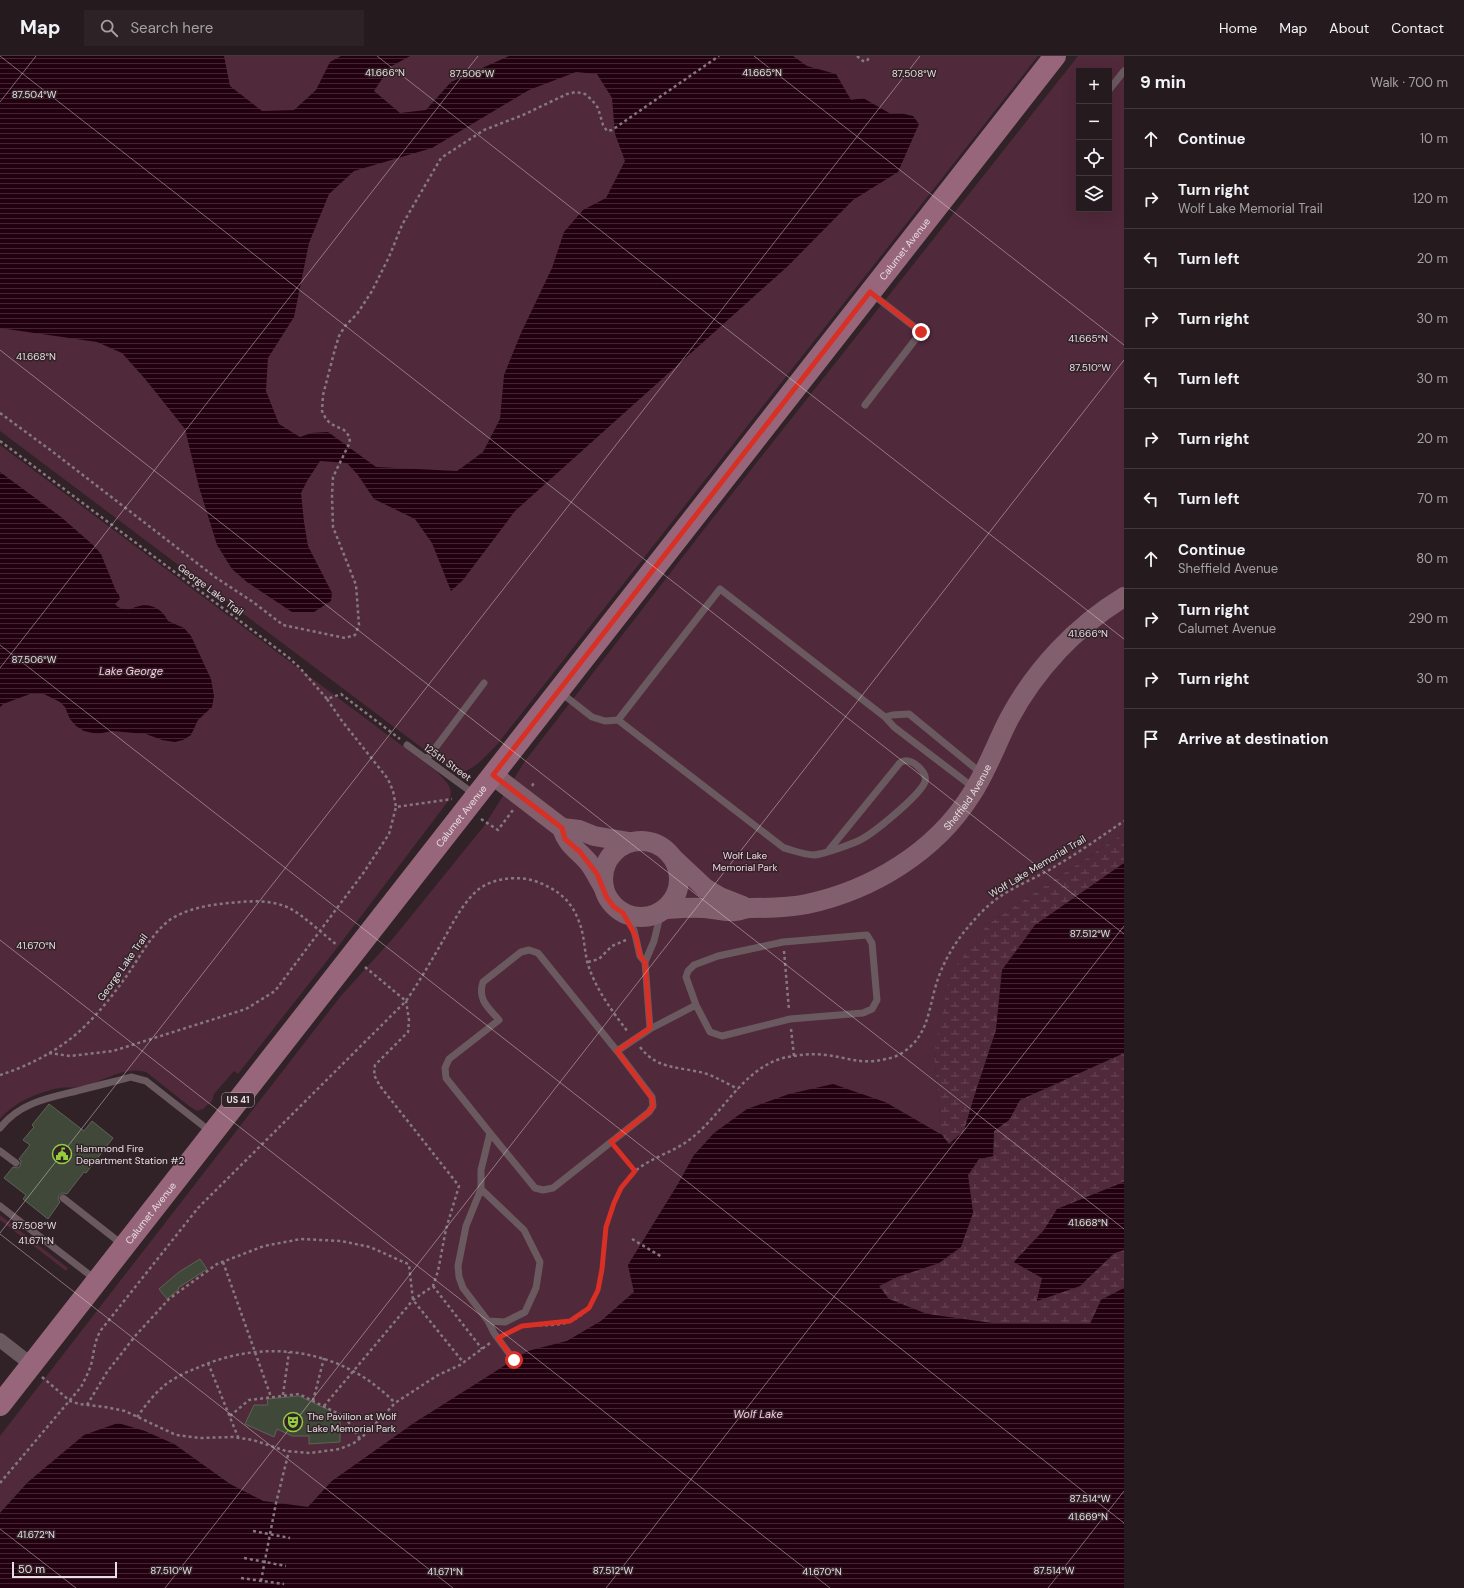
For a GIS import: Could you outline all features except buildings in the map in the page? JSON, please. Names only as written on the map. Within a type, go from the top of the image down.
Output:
[{"type":"main road","name":"Calumet Avenue","points":[[0,1405],[558,690],[1056,56]]},
{"type":"main road","name":"Sheffield Avenue","points":[[664,910],[704,908],[735,911],[748,908],[784,908],[846,894],[884,876],[919,852],[960,811],[979,782],[1008,720],[1040,672],[1056,653],[1077,633],[1102,612],[1124,597]]},
{"type":"main road","points":[[493,775],[562,828],[579,830],[599,838],[629,842],[642,840],[654,843],[666,849],[674,858],[680,880],[678,891],[673,901],[664,910],[656,915],[645,918],[633,917],[614,907],[607,898],[602,876],[605,865],[611,855],[619,847],[629,842]]},
{"type":"main road","points":[[562,828],[565,839],[590,864],[604,888]]},
{"type":"main road","name":"Sheffield Avenue","points":[[674,858],[705,888],[720,897],[748,908]]},
{"type":"street","points":[[0,1340],[32,1365]]},
{"type":"lane","points":[[1112,86],[1124,71]]},
{"type":"lane","points":[[865,405],[921,332],[870,292]]},
{"type":"lane","points":[[618,720],[720,589],[885,717],[894,727],[979,782]]},
{"type":"lane","points":[[427,759],[484,683]]},
{"type":"lane","points":[[558,690],[592,717],[605,721],[618,720],[784,848],[813,855],[859,841],[893,816],[904,807],[925,783],[924,772],[910,762],[904,761],[899,764],[829,850]]},
{"type":"lane","points":[[885,717],[909,714],[979,782]]},
{"type":"lane","name":"125th Street","points":[[407,744],[476,795]]},
{"type":"lane","points":[[650,1028],[645,962],[654,941],[664,910]]},
{"type":"lane","points":[[623,913],[634,930],[640,956],[645,962]]},
{"type":"lane","points":[[867,935],[872,943],[877,1000],[872,1009],[863,1012],[790,1019],[722,1036],[710,1032],[696,1005],[686,977],[688,971],[694,965],[718,956],[783,942],[867,935]]},
{"type":"lane","points":[[529,950],[538,953],[617,1051],[652,1098],[653,1106],[649,1112],[553,1188],[543,1190],[535,1188],[446,1078],[445,1068],[449,1059],[499,1020],[481,998],[480,990],[483,982],[521,952],[529,950]]},
{"type":"lane","points":[[617,1051],[650,1028],[696,1005]]},
{"type":"lane","points":[[0,1128],[6,1120],[16,1112],[36,1101],[132,1077],[146,1081],[212,1133]]},
{"type":"lane","points":[[490,1133],[481,1170],[481,1189],[466,1226],[458,1266],[459,1277],[463,1288],[488,1321],[514,1360]]},
{"type":"lane","points":[[0,1151],[16,1163]]},
{"type":"lane","points":[[481,1189],[524,1230],[540,1262],[536,1288],[525,1312],[505,1322],[488,1321]]},
{"type":"lane","points":[[64,1198],[124,1246]]},
{"type":"lane","points":[[0,1206],[97,1281]]},
{"type":"path","points":[[0,413],[54,452],[215,577],[253,602],[283,625],[345,638],[355,635],[359,625],[356,585],[333,527],[332,496],[333,477],[350,445],[349,436],[344,430],[331,424],[326,419],[322,411],[323,395],[339,336],[345,326],[357,314],[372,291],[389,257],[402,225],[441,158],[484,130],[522,115],[567,94],[576,92],[585,94],[592,100],[598,108],[603,125],[607,131],[612,130],[719,56]]},
{"type":"path","points":[[857,56],[863,61],[867,61],[870,56]]},
{"type":"path","name":"George Lake Trail","points":[[0,441],[288,657],[300,668],[327,698],[342,720],[388,779],[396,807]]},
{"type":"path","points":[[327,698],[341,694],[407,744]]},
{"type":"path","points":[[49,1053],[70,1056],[91,1055],[113,1051],[246,1010],[275,991],[364,872],[389,834],[396,807],[452,799]]},
{"type":"path","name":"Wolf Lake Memorial Trail","points":[[70,1401],[125,1411],[176,1435],[200,1438],[238,1437],[289,1451],[310,1453],[340,1449],[354,1443],[367,1433],[395,1403],[463,1362],[498,1338],[522,1326],[570,1321],[589,1308],[598,1290],[602,1269],[606,1227],[614,1203],[621,1188],[635,1171],[688,1141],[715,1116],[729,1099],[759,1069],[782,1059],[806,1054],[825,1055],[868,1062],[890,1058],[901,1054],[916,1042],[926,1025],[936,985],[945,961],[963,933],[986,908],[998,898],[1057,865],[1124,821]]},
{"type":"path","name":"George Lake Trail","points":[[0,1075],[49,1053],[87,1024],[110,999],[154,936],[171,919],[203,906],[251,900],[268,902],[289,908],[307,922]]},
{"type":"path","points":[[588,962],[598,959],[616,944],[636,937]]},
{"type":"path","points":[[783,942],[794,1056]]},
{"type":"path","points":[[324,1406],[413,1300],[433,1286],[438,1271],[446,1229],[459,1186],[380,1086],[374,1075],[374,1065],[408,1032],[409,1020],[406,1001],[396,992]]},
{"type":"path","points":[[0,1483],[81,1387],[92,1362],[94,1345],[101,1330],[194,1214],[406,1001]]},
{"type":"path","points":[[611,1142],[635,1171]]},
{"type":"path","points":[[87,1405],[107,1372],[136,1335],[169,1300],[218,1264],[264,1246],[301,1239],[341,1241],[370,1247],[409,1265],[413,1300],[463,1362]]},
{"type":"path","points":[[632,1239],[662,1257]]},
{"type":"path","points":[[223,1262],[271,1396]]},
{"type":"path","points":[[433,1286],[482,1349]]},
{"type":"path","points":[[137,1417],[150,1400],[166,1385],[188,1372],[213,1360],[256,1352],[277,1351],[307,1354],[333,1361],[354,1370],[382,1389],[395,1403]]},
{"type":"path","points":[[283,1395],[289,1352]]},
{"type":"path","points":[[313,1401],[324,1358]]},
{"type":"path","points":[[208,1363],[238,1437]]},
{"type":"path","points":[[32,1365],[44,1380],[70,1401]]},
{"type":"path","points":[[230,1416],[249,1400],[271,1396],[300,1394],[345,1418],[360,1439]]},
{"type":"path","points":[[261,1581],[276,1503],[289,1451]]},
{"type":"path","points":[[253,1531],[290,1538]]},
{"type":"path","points":[[244,1558],[286,1566]]},
{"type":"path","points":[[241,1578],[284,1584]]},
{"type":"green space","points":[[0,56],[1038,56],[496,746],[472,768],[466,771],[454,772],[0,431]]},
{"type":"green space","name":"Wolf Lake Memorial Park","points":[[1078,56],[1124,56],[1124,833],[988,924],[934,1055],[942,1135],[885,1102],[694,1155],[678,1184],[628,1265],[634,1292],[601,1321],[567,1341],[528,1351],[414,1423],[332,1481],[308,1507],[263,1501],[230,1484],[174,1444],[28,1482],[0,1513],[0,1436],[340,997],[395,936],[484,826],[525,761],[705,528]]},
{"type":"green space","points":[[0,445],[436,771],[446,781],[451,791],[449,800],[337,948],[238,1074],[234,1071],[214,1094],[212,1101],[203,1109],[197,1111],[146,1072],[138,1070],[113,1075],[80,1087],[59,1088],[42,1093],[19,1103],[0,1119]]},
{"type":"green space","points":[[1124,833],[1124,863],[1036,925],[1002,970],[996,1030],[964,1131],[949,1144],[942,1135],[934,1055],[950,974],[988,924]]},
{"type":"green space","points":[[1124,1053],[1124,1182],[1057,1209],[1044,1230],[1014,1262],[1042,1278],[1037,1300],[1080,1286],[1115,1253],[1124,1250],[1124,1288],[1101,1300],[1090,1325],[992,1323],[927,1314],[888,1299],[879,1286],[897,1277],[939,1263],[973,1213],[968,1175],[979,1159],[993,1156],[994,1131],[1009,1120],[1020,1100]]},
{"type":"green space","points":[[0,1215],[68,1268],[66,1271],[0,1220]]},
{"type":"water","points":[[0,56],[224,56],[230,86],[262,111],[294,110],[316,90],[330,62],[341,56],[410,56],[390,67],[374,91],[400,113],[426,110],[451,82],[509,56],[793,56],[807,66],[836,74],[851,100],[863,98],[891,114],[900,113],[913,116],[919,124],[898,172],[853,200],[788,266],[515,511],[463,580],[451,591],[432,543],[415,519],[374,499],[358,475],[347,463],[320,461],[301,493],[308,546],[332,593],[331,601],[314,612],[292,612],[247,582],[232,569],[217,545],[199,487],[185,429],[146,380],[122,353],[97,342],[0,328]],"holes":[[[576,72],[597,74],[612,98],[615,134],[625,161],[606,198],[583,210],[564,232],[552,268],[521,333],[504,375],[500,419],[483,452],[457,471],[376,467],[328,432],[311,433],[300,437],[279,424],[266,391],[268,358],[294,317],[309,243],[329,194],[354,171],[432,148],[529,90]]]},
{"type":"water","name":"Lake George","points":[[0,472],[61,517],[101,554],[119,595],[120,599],[115,604],[118,607],[132,609],[146,605],[151,606],[159,610],[168,621],[184,628],[191,636],[211,679],[214,696],[212,707],[198,720],[191,735],[183,740],[175,742],[162,740],[146,734],[112,731],[97,734],[84,731],[76,726],[70,719],[65,707],[60,702],[44,694],[30,694],[3,704],[0,707]]},
{"type":"water","name":"Wolf Lake","points":[[1124,863],[1124,1053],[1020,1100],[1009,1120],[994,1131],[993,1156],[979,1159],[968,1175],[973,1213],[961,1247],[939,1263],[897,1277],[879,1286],[889,1299],[927,1314],[992,1323],[1090,1324],[1101,1300],[1124,1288],[1124,1588],[0,1588],[0,1513],[28,1482],[84,1435],[118,1423],[145,1431],[174,1444],[230,1484],[263,1501],[308,1507],[332,1481],[414,1423],[528,1351],[567,1341],[601,1321],[634,1292],[628,1265],[678,1184],[694,1155],[714,1133],[747,1109],[789,1094],[833,1084],[885,1102],[942,1135],[949,1144],[964,1131],[996,1030],[1002,970],[1035,925]]},
{"type":"water","points":[[1124,1182],[1124,1250],[1114,1253],[1080,1286],[1037,1301],[1042,1278],[1014,1262],[1044,1230],[1057,1209]]},
{"type":"place","name":"Hammond Fire Department Station #2","points":[[62,1154]]},
{"type":"place","name":"The Pavilion at Wolf Lake Memorial Park","points":[[293,1422]]},
{"type":"route","points":[[514,1360],[498,1338],[522,1326],[570,1321],[589,1308],[598,1290],[602,1269],[606,1227],[614,1203],[621,1188],[635,1171],[611,1142],[649,1112],[653,1106],[652,1098],[617,1051],[650,1028],[645,962],[640,956],[634,930],[623,913],[614,907],[607,898],[604,888],[590,864],[580,852],[565,839],[562,828],[493,775],[870,292],[921,332]]}]
